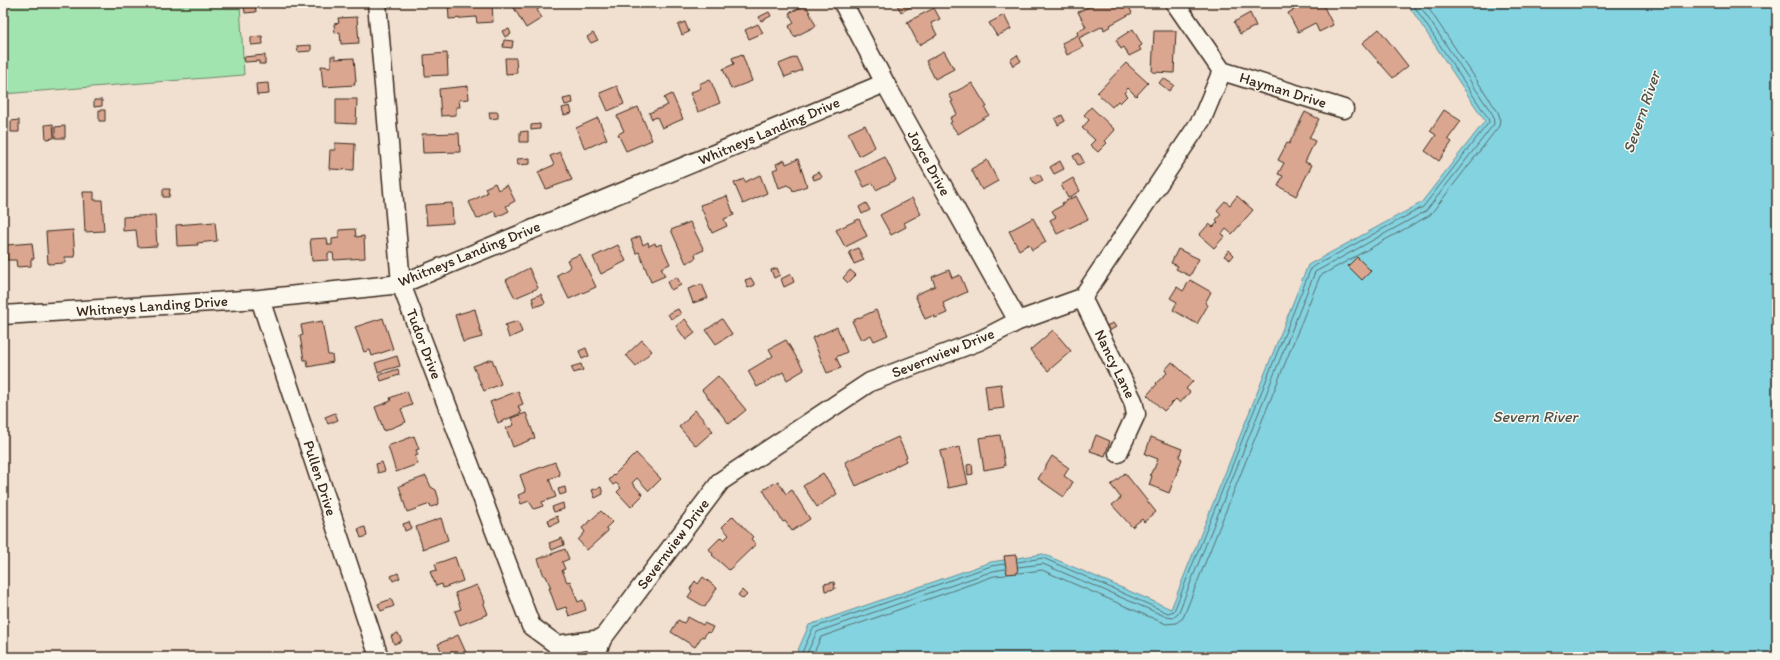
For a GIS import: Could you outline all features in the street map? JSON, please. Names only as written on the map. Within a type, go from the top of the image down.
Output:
[{"type":"street","name":"Tudor Drive","points":[[377,3],[401,284],[531,626],[558,651]]},
{"type":"street","name":"Joyce Drive","points":[[843,3],[885,83],[1018,321]]},
{"type":"street","points":[[1082,298],[1202,119],[1222,71],[1176,3]]},
{"type":"street","name":"Hayman Drive","points":[[1222,71],[1344,109]]},
{"type":"street","name":"Whitneys Landing Drive","points":[[3,315],[260,299],[401,284],[885,83]]},
{"type":"street","name":"Severnview Drive","points":[[595,657],[602,639],[722,481],[870,382],[979,341],[1018,321],[1082,298]]},
{"type":"street","name":"Nancy Lane","points":[[1082,298],[1133,401],[1136,414],[1118,454]]},
{"type":"street","name":"Pullen Drive","points":[[260,299],[379,657]]},
{"type":"street","points":[[558,651],[602,639]]},
{"type":"green space","points":[[3,3],[240,3],[244,75],[3,94]]},
{"type":"water","name":"Severn River","points":[[1407,3],[1777,3],[1777,657],[795,657],[809,625],[991,562],[1043,554],[1171,609],[1308,265],[1421,203],[1485,121]]},
{"type":"building","points":[[325,3],[346,3],[346,5],[325,6]]},
{"type":"building","points":[[448,3],[492,3],[493,22],[477,23],[476,17],[449,19]]},
{"type":"building","points":[[511,3],[538,3],[541,7],[537,10],[542,18],[526,28]]},
{"type":"building","points":[[896,3],[918,3],[901,12]]},
{"type":"building","points":[[1096,3],[1127,3],[1132,13],[1104,30],[1103,26],[1079,38],[1083,47],[1067,55],[1062,43],[1078,35],[1077,32],[1086,27],[1078,12]]},
{"type":"building","points":[[1307,3],[1322,3],[1333,25],[1319,32],[1315,23],[1298,32],[1288,13]]},
{"type":"building","points":[[255,4],[256,12],[245,13],[244,5]]},
{"type":"building","points":[[806,5],[816,26],[794,37],[789,26],[794,23],[789,13]]},
{"type":"building","points":[[934,8],[940,19],[931,23],[937,35],[919,45],[907,22]]},
{"type":"building","points":[[769,12],[771,16],[761,21],[759,17]]},
{"type":"building","points":[[1250,13],[1256,26],[1240,34],[1234,22]]},
{"type":"building","points":[[1004,15],[1011,29],[997,36],[989,23]]},
{"type":"building","points":[[357,17],[359,43],[341,44],[340,32],[335,33],[334,24],[339,23],[338,18]]},
{"type":"building","points":[[685,22],[689,32],[682,35],[678,25]]},
{"type":"building","points":[[758,24],[763,33],[749,39],[745,30]]},
{"type":"building","points":[[509,29],[511,34],[505,37],[502,31]]},
{"type":"building","points":[[1133,29],[1142,45],[1139,47],[1141,50],[1129,56],[1124,47],[1121,49],[1116,40]]},
{"type":"building","points":[[1379,29],[1408,66],[1393,78],[1362,43]]},
{"type":"building","points":[[1154,31],[1176,31],[1174,73],[1152,72]]},
{"type":"building","points":[[593,33],[598,40],[591,43],[587,37]]},
{"type":"building","points":[[262,36],[263,44],[251,45],[251,37]]},
{"type":"building","points":[[504,40],[513,41],[512,48],[503,47]]},
{"type":"building","points":[[311,45],[311,51],[298,52],[297,46]]},
{"type":"building","points":[[944,51],[954,69],[935,79],[926,61]]},
{"type":"building","points":[[447,53],[448,75],[425,76],[424,55]]},
{"type":"building","points":[[742,54],[752,81],[731,89],[723,69],[734,64],[732,58]]},
{"type":"building","points":[[265,55],[265,64],[259,64],[259,61],[245,62],[244,57]]},
{"type":"building","points":[[1017,55],[1021,61],[1013,66],[1010,60]]},
{"type":"building","points":[[331,56],[335,56],[335,59],[354,58],[355,85],[323,87],[321,66],[331,67]]},
{"type":"building","points":[[796,57],[802,70],[785,77],[779,64]]},
{"type":"building","points":[[505,58],[516,58],[517,73],[506,74]]},
{"type":"building","points":[[1126,63],[1148,83],[1136,96],[1128,88],[1124,93],[1127,96],[1120,103],[1118,101],[1112,107],[1097,93]]},
{"type":"building","points":[[1163,78],[1174,85],[1169,91],[1159,83]]},
{"type":"building","points":[[710,79],[720,103],[698,112],[690,93],[701,88],[699,84]]},
{"type":"building","points":[[268,83],[269,94],[257,95],[256,84]]},
{"type":"building","points":[[972,83],[987,107],[985,108],[989,115],[958,134],[950,123],[952,122],[950,118],[957,114],[951,102],[953,101],[949,95]]},
{"type":"building","points":[[468,86],[469,99],[459,100],[460,107],[456,107],[456,115],[441,116],[439,89]]},
{"type":"building","points":[[617,86],[624,104],[608,111],[600,93]]},
{"type":"building","points":[[672,94],[683,119],[662,128],[657,117],[652,119],[649,113],[668,105],[664,98]]},
{"type":"building","points":[[572,97],[573,103],[565,105],[563,99]]},
{"type":"building","points":[[336,99],[357,99],[356,124],[336,123]]},
{"type":"building","points":[[94,100],[102,100],[102,106],[94,107]]},
{"type":"building","points":[[570,106],[572,113],[564,115],[562,108]]},
{"type":"building","points":[[638,107],[652,140],[626,151],[618,134],[624,131],[617,116]]},
{"type":"building","points":[[1091,107],[1115,130],[1105,141],[1107,143],[1098,152],[1090,145],[1095,140],[1082,128],[1089,120],[1084,115]]},
{"type":"building","points":[[99,110],[105,110],[105,121],[99,121]]},
{"type":"building","points":[[1444,110],[1461,121],[1448,139],[1452,142],[1439,161],[1425,151],[1436,135],[1430,131]]},
{"type":"building","points":[[489,112],[498,112],[498,118],[490,119]]},
{"type":"building","points":[[1305,112],[1319,119],[1309,138],[1315,141],[1305,162],[1312,165],[1296,196],[1278,186],[1283,176],[1278,174],[1284,163],[1278,160],[1287,143],[1289,144]]},
{"type":"building","points":[[1062,115],[1065,121],[1058,125],[1055,119]]},
{"type":"building","points":[[598,118],[607,139],[585,149],[576,128]]},
{"type":"building","points":[[19,120],[19,132],[11,132],[11,121]]},
{"type":"building","points":[[53,124],[54,138],[46,139],[45,125]]},
{"type":"building","points":[[540,124],[540,129],[531,130],[531,125]]},
{"type":"building","points":[[865,125],[875,147],[859,156],[848,133]]},
{"type":"building","points":[[65,126],[65,138],[55,138],[55,127]]},
{"type":"building","points":[[528,131],[528,142],[520,142],[520,132]]},
{"type":"building","points":[[459,133],[460,152],[423,153],[422,134]]},
{"type":"building","points":[[335,143],[355,144],[354,170],[329,169],[330,150],[335,150]]},
{"type":"building","points":[[560,152],[572,180],[546,189],[538,172],[554,165],[550,156]]},
{"type":"building","points":[[1079,153],[1084,162],[1078,165],[1073,156]]},
{"type":"building","points":[[885,157],[896,180],[876,190],[873,183],[864,187],[856,171]]},
{"type":"building","points":[[530,158],[530,164],[518,165],[517,159]]},
{"type":"building","points":[[798,159],[807,186],[793,191],[792,188],[787,185],[779,188],[773,170],[778,168],[776,164],[785,160],[786,164]]},
{"type":"building","points":[[987,160],[998,181],[982,190],[971,169]]},
{"type":"building","points":[[1060,161],[1064,169],[1054,174],[1050,167]]},
{"type":"building","points":[[819,172],[822,177],[814,180],[812,175]]},
{"type":"building","points":[[1039,174],[1043,180],[1035,184],[1031,178]]},
{"type":"building","points":[[760,175],[767,193],[743,204],[734,183],[744,179],[745,182]]},
{"type":"building","points":[[1073,178],[1080,191],[1068,198],[1061,185]]},
{"type":"building","points":[[495,183],[498,190],[507,185],[515,201],[506,206],[509,211],[497,217],[494,211],[477,219],[469,202],[487,193],[485,188]]},
{"type":"building","points":[[163,189],[170,189],[169,197],[163,197]]},
{"type":"building","points":[[83,192],[94,192],[94,200],[102,200],[104,231],[85,232]]},
{"type":"building","points":[[727,196],[734,215],[724,219],[727,226],[712,233],[700,205]]},
{"type":"building","points":[[1076,196],[1088,219],[1057,234],[1050,220],[1056,217],[1052,211],[1063,205],[1062,203]]},
{"type":"building","points":[[1237,196],[1253,210],[1232,234],[1226,229],[1222,234],[1225,236],[1214,248],[1199,235],[1209,224],[1213,227],[1218,222],[1216,220],[1221,214],[1217,210],[1225,201],[1230,205]]},
{"type":"building","points":[[912,198],[921,214],[904,223],[906,227],[891,235],[880,215]]},
{"type":"building","points":[[452,203],[453,223],[427,225],[425,205]]},
{"type":"building","points":[[866,203],[870,210],[862,214],[859,207]]},
{"type":"building","points":[[155,215],[157,246],[138,247],[136,230],[123,231],[123,217]]},
{"type":"building","points":[[1033,218],[1046,242],[1032,250],[1029,244],[1019,250],[1009,231]]},
{"type":"building","points":[[859,219],[867,236],[845,247],[836,230]]},
{"type":"building","points":[[215,222],[217,241],[197,243],[198,245],[177,246],[176,225]]},
{"type":"building","points":[[690,222],[704,250],[695,254],[696,258],[686,263],[671,230]]},
{"type":"building","points":[[355,229],[356,237],[364,236],[365,258],[334,260],[333,253],[328,253],[328,260],[312,261],[310,239],[327,238],[328,245],[332,245],[332,239],[339,238],[339,230]]},
{"type":"building","points":[[73,230],[75,257],[65,257],[65,263],[48,264],[46,232]]},
{"type":"building","points":[[640,236],[643,245],[648,242],[649,246],[655,243],[656,246],[661,244],[670,264],[661,268],[665,276],[651,282],[639,252],[636,253],[631,240]]},
{"type":"building","points":[[32,243],[34,259],[31,259],[31,266],[17,267],[16,260],[7,260],[6,245]]},
{"type":"building","points":[[618,245],[626,261],[601,274],[593,257]]},
{"type":"building","points":[[858,248],[864,260],[854,264],[849,252]]},
{"type":"building","points":[[1178,249],[1199,259],[1190,276],[1176,269],[1178,266],[1171,263]]},
{"type":"building","points":[[1229,250],[1234,255],[1230,260],[1224,256]]},
{"type":"building","points":[[580,254],[596,287],[569,299],[557,275],[568,269],[570,266],[567,260]]},
{"type":"building","points":[[1357,257],[1371,271],[1362,280],[1348,266]]},
{"type":"building","points":[[529,268],[538,288],[515,298],[506,280]]},
{"type":"building","points":[[777,268],[780,275],[774,278],[771,270]]},
{"type":"building","points":[[850,270],[856,275],[848,283],[843,278]]},
{"type":"building","points":[[949,270],[952,278],[960,275],[967,292],[943,303],[947,313],[935,318],[934,315],[925,319],[915,295],[935,286],[932,277]]},
{"type":"building","points":[[791,274],[794,282],[784,287],[781,279]]},
{"type":"building","points":[[677,277],[681,285],[671,290],[667,282]]},
{"type":"building","points":[[751,278],[755,285],[748,288],[745,280]]},
{"type":"building","points":[[1190,280],[1211,292],[1205,303],[1208,305],[1197,324],[1173,310],[1177,302],[1170,298],[1177,287],[1183,291]]},
{"type":"building","points":[[702,284],[708,298],[693,303],[688,289]]},
{"type":"building","points":[[541,294],[545,303],[535,307],[532,298]]},
{"type":"building","points":[[475,309],[482,337],[463,342],[455,315]]},
{"type":"building","points":[[678,309],[681,314],[671,319],[668,314]]},
{"type":"building","points":[[876,310],[888,335],[874,341],[871,335],[861,340],[852,321]]},
{"type":"building","points":[[383,318],[393,349],[372,356],[370,350],[364,352],[355,327]]},
{"type":"building","points":[[685,319],[695,333],[686,340],[676,326]]},
{"type":"building","points":[[722,319],[732,334],[716,344],[706,330]]},
{"type":"building","points":[[322,321],[328,355],[332,355],[333,362],[308,367],[307,360],[304,360],[300,336],[303,335],[301,325]]},
{"type":"building","points":[[518,321],[522,332],[509,338],[505,325]]},
{"type":"building","points":[[1113,323],[1116,327],[1109,331],[1106,326]]},
{"type":"building","points":[[837,327],[847,352],[836,357],[841,368],[827,373],[812,338]]},
{"type":"building","points":[[1053,330],[1071,351],[1048,371],[1030,350]]},
{"type":"building","points":[[642,340],[652,351],[636,366],[626,355]]},
{"type":"building","points":[[786,340],[804,370],[787,380],[783,372],[757,387],[748,371],[773,356],[769,349]]},
{"type":"building","points":[[586,348],[589,356],[582,359],[579,351]]},
{"type":"building","points":[[397,356],[400,366],[378,372],[375,363]]},
{"type":"building","points":[[492,359],[501,384],[484,391],[473,366]]},
{"type":"building","points":[[1172,362],[1193,381],[1186,389],[1190,392],[1180,403],[1176,399],[1164,411],[1147,395],[1157,384],[1156,383],[1167,373],[1165,370]]},
{"type":"building","points":[[581,364],[583,370],[574,373],[571,367]]},
{"type":"building","points":[[398,369],[399,375],[381,381],[379,375]]},
{"type":"building","points":[[718,376],[746,410],[729,424],[702,390]]},
{"type":"building","points":[[1001,384],[1004,408],[988,410],[985,386]]},
{"type":"building","points":[[407,391],[412,405],[401,409],[406,422],[384,431],[375,407],[391,401],[390,398]]},
{"type":"building","points":[[518,391],[523,404],[518,406],[521,413],[498,423],[490,402]]},
{"type":"building","points":[[695,410],[713,431],[696,446],[679,427]]},
{"type":"building","points":[[335,413],[338,420],[328,424],[325,417]]},
{"type":"building","points":[[526,413],[535,438],[513,447],[506,428],[514,425],[511,418]]},
{"type":"building","points":[[1000,435],[1005,466],[984,470],[979,438]]},
{"type":"building","points":[[1096,435],[1110,441],[1105,456],[1090,451]]},
{"type":"building","points":[[414,436],[419,449],[416,450],[418,455],[415,456],[418,464],[396,472],[388,446]]},
{"type":"building","points":[[898,437],[907,457],[905,458],[906,461],[856,486],[845,462]]},
{"type":"building","points":[[1151,437],[1182,449],[1179,457],[1182,459],[1169,493],[1149,485],[1152,476],[1150,475],[1158,459],[1145,454]]},
{"type":"building","points":[[960,447],[968,484],[948,488],[940,451]]},
{"type":"building","points":[[636,453],[661,479],[649,491],[637,478],[632,483],[643,495],[631,507],[617,492],[621,488],[616,483],[613,485],[609,480]]},
{"type":"building","points":[[1052,456],[1069,468],[1064,476],[1073,482],[1064,497],[1038,479]]},
{"type":"building","points":[[382,462],[385,471],[378,473],[376,464]]},
{"type":"building","points":[[555,462],[560,475],[549,479],[556,497],[542,502],[543,506],[534,509],[529,501],[521,504],[518,495],[526,492],[520,475]]},
{"type":"building","points":[[972,464],[973,474],[968,475],[967,465]]},
{"type":"building","points":[[823,473],[837,494],[817,507],[803,486]]},
{"type":"building","points":[[1125,473],[1156,512],[1144,522],[1142,519],[1132,527],[1112,505],[1121,498],[1111,485]]},
{"type":"building","points":[[426,476],[431,487],[436,490],[439,500],[437,505],[431,507],[430,504],[407,512],[399,486]]},
{"type":"building","points":[[778,481],[786,494],[792,490],[810,519],[792,531],[785,521],[783,522],[763,490]]},
{"type":"building","points":[[565,487],[566,493],[560,495],[558,489]]},
{"type":"building","points":[[601,487],[603,494],[595,498],[592,490]]},
{"type":"building","points":[[563,503],[564,509],[554,512],[552,507]]},
{"type":"building","points":[[601,511],[612,522],[606,528],[608,531],[587,550],[578,540],[585,532],[582,528]]},
{"type":"building","points":[[557,516],[559,522],[550,526],[548,520]]},
{"type":"building","points":[[733,516],[753,537],[751,539],[756,544],[729,570],[712,555],[713,554],[709,549],[721,537],[724,540],[729,535],[722,527]]},
{"type":"building","points":[[441,518],[448,540],[423,549],[416,527]]},
{"type":"building","points":[[409,522],[412,528],[405,531],[403,524]]},
{"type":"building","points":[[365,527],[367,536],[361,538],[358,529]]},
{"type":"building","points":[[562,538],[564,545],[552,550],[549,543]]},
{"type":"building","points":[[565,549],[569,559],[562,562],[565,569],[562,570],[567,582],[570,581],[578,602],[583,600],[586,610],[569,616],[566,607],[557,610],[549,588],[551,588],[546,576],[544,576],[538,559]]},
{"type":"building","points":[[1016,555],[1018,573],[1007,574],[1004,556]]},
{"type":"building","points":[[455,557],[463,581],[443,588],[442,584],[436,586],[430,572],[437,570],[435,564]]},
{"type":"building","points":[[398,573],[400,578],[393,581],[391,576]]},
{"type":"building","points":[[703,577],[717,588],[705,607],[688,597],[692,591],[690,589],[695,581],[698,584]]},
{"type":"building","points":[[834,582],[835,589],[825,591],[824,584]]},
{"type":"building","points":[[477,585],[485,602],[484,604],[488,614],[460,625],[455,611],[461,609],[455,593]]},
{"type":"building","points":[[742,590],[747,595],[743,599],[738,595]]},
{"type":"building","points":[[391,599],[394,606],[381,611],[378,604]]},
{"type":"building","points":[[688,617],[703,625],[704,623],[713,627],[710,633],[707,632],[704,637],[702,636],[695,647],[671,632],[678,620],[684,623]]},
{"type":"building","points":[[398,633],[402,641],[394,644],[391,636]]},
{"type":"building","points":[[458,635],[468,657],[444,657],[438,644]]}]
